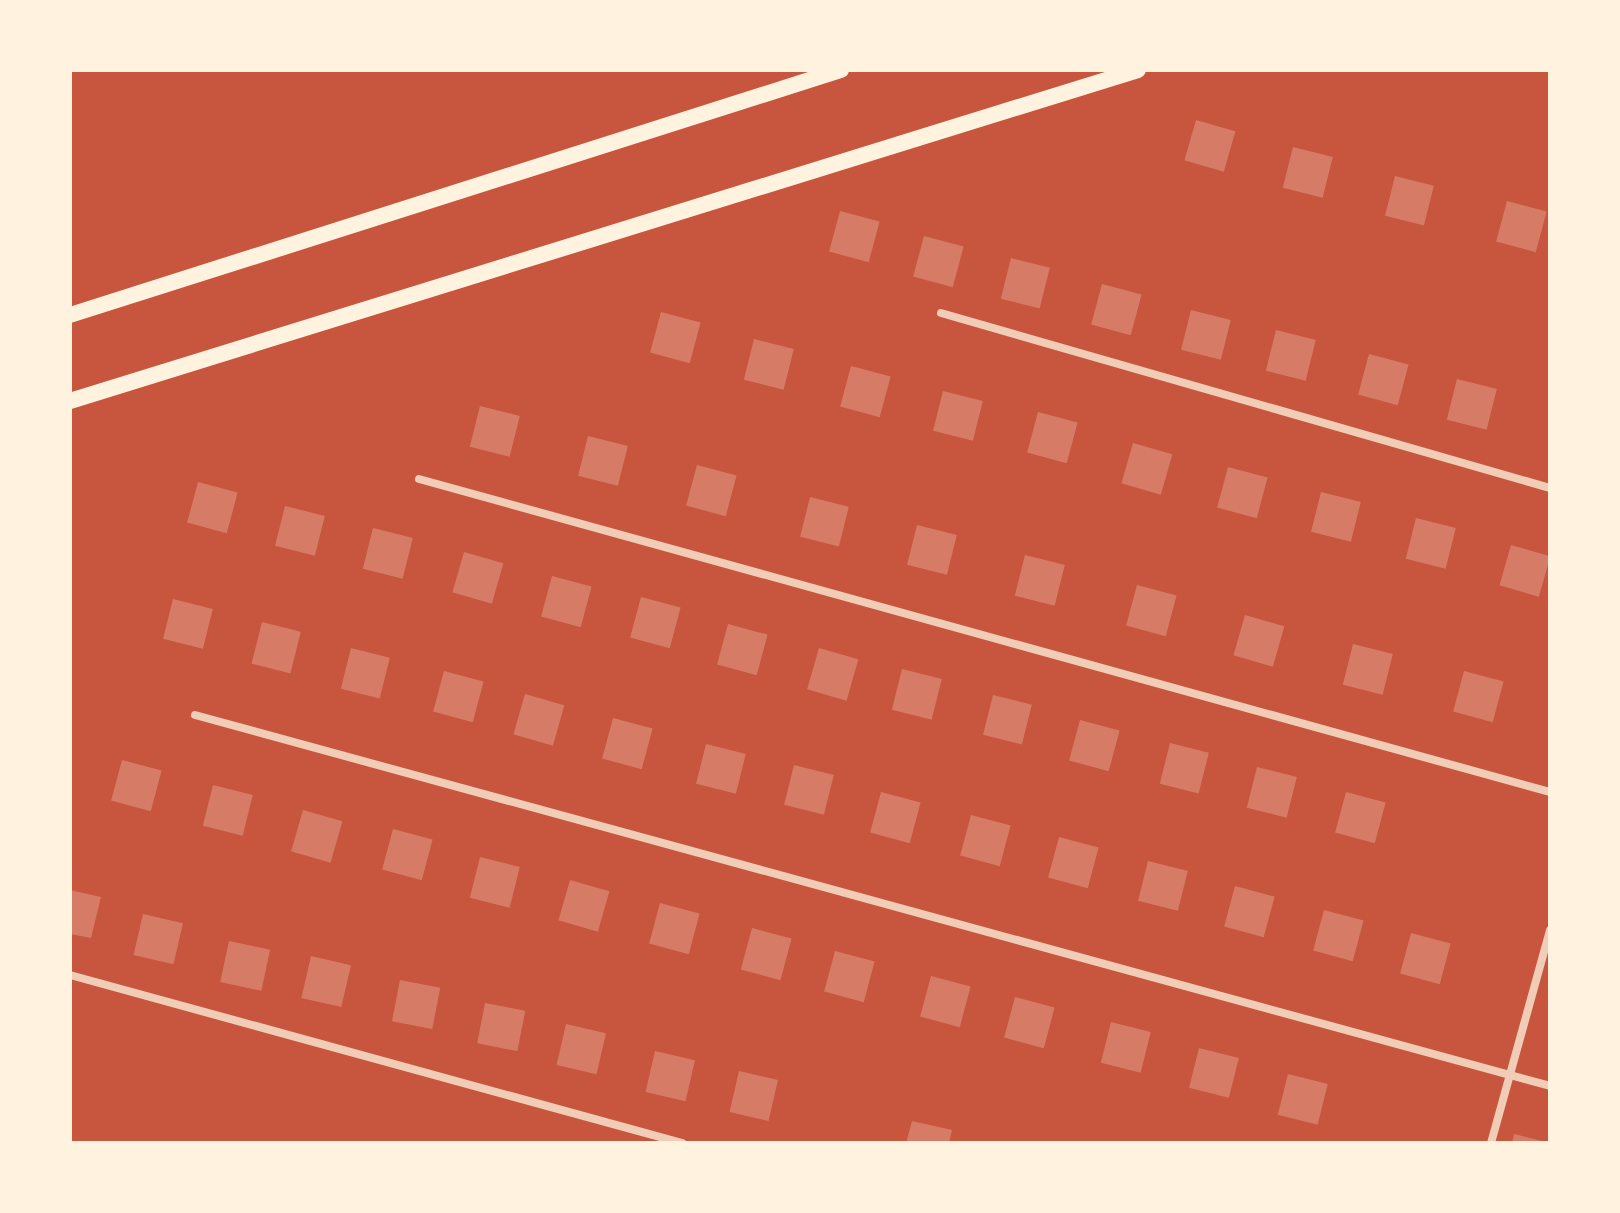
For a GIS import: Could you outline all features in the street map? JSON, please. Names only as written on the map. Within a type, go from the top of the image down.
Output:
[{"type":"main road","points":[[70,315],[841,70]]},
{"type":"main road","points":[[70,401],[1138,70]]},
{"type":"street","points":[[941,313],[1550,488]]},
{"type":"street","points":[[419,479],[1550,792]]},
{"type":"street","points":[[195,715],[1550,1086]]},
{"type":"street","points":[[1491,1143],[1550,930]]},
{"type":"street","points":[[70,975],[682,1143]]},
{"type":"building","points":[[1196,120],[1235,131],[1224,172],[1184,160]]},
{"type":"building","points":[[1293,147],[1333,157],[1323,198],[1283,188]]},
{"type":"building","points":[[1395,176],[1434,186],[1424,225],[1385,216]]},
{"type":"building","points":[[1507,201],[1547,212],[1536,252],[1496,242]]},
{"type":"building","points":[[840,211],[880,222],[869,262],[829,252]]},
{"type":"building","points":[[924,236],[964,247],[953,287],[913,277]]},
{"type":"building","points":[[1011,258],[1050,268],[1040,308],[1001,299]]},
{"type":"building","points":[[1102,284],[1142,295],[1131,335],[1091,325]]},
{"type":"building","points":[[1191,310],[1231,320],[1221,360],[1181,350]]},
{"type":"building","points":[[661,312],[701,323],[690,363],[650,353]]},
{"type":"building","points":[[1276,330],[1316,340],[1306,381],[1266,371]]},
{"type":"building","points":[[754,339],[794,349],[784,390],[744,380]]},
{"type":"building","points":[[1369,354],[1409,365],[1398,405],[1358,395]]},
{"type":"building","points":[[851,366],[891,377],[880,417],[840,407]]},
{"type":"building","points":[[1457,379],[1497,389],[1487,430],[1447,420]]},
{"type":"building","points":[[943,391],[983,401],[973,441],[933,431]]},
{"type":"building","points":[[480,406],[520,416],[510,457],[470,447]]},
{"type":"building","points":[[1038,412],[1078,423],[1067,463],[1027,453]]},
{"type":"building","points":[[588,436],[628,446],[618,486],[578,476]]},
{"type":"building","points":[[1133,443],[1172,454],[1161,495],[1121,483]]},
{"type":"building","points":[[697,465],[737,476],[726,516],[686,506]]},
{"type":"building","points":[[1228,467],[1268,478],[1257,518],[1217,508]]},
{"type":"building","points":[[198,482],[238,493],[227,533],[187,523]]},
{"type":"building","points":[[1321,492],[1361,502],[1351,542],[1311,532]]},
{"type":"building","points":[[810,497],[849,507],[839,546],[800,537]]},
{"type":"building","points":[[285,506],[325,516],[315,556],[275,546]]},
{"type":"building","points":[[1416,518],[1456,528],[1446,569],[1406,559]]},
{"type":"building","points":[[917,525],[957,535],[947,575],[907,565]]},
{"type":"building","points":[[373,528],[413,538],[403,579],[363,569]]},
{"type":"building","points":[[1511,545],[1550,556],[1539,597],[1499,585]]},
{"type":"building","points":[[464,552],[503,563],[492,604],[452,592]]},
{"type":"building","points":[[1025,555],[1065,565],[1055,606],[1015,596]]},
{"type":"building","points":[[552,576],[592,587],[581,627],[541,617]]},
{"type":"building","points":[[1137,585],[1177,596],[1166,636],[1126,626]]},
{"type":"building","points":[[641,597],[681,608],[670,648],[630,638]]},
{"type":"building","points":[[173,599],[213,609],[203,649],[163,639]]},
{"type":"building","points":[[1245,615],[1284,626],[1273,667],[1233,655]]},
{"type":"building","points":[[262,622],[301,632],[290,673],[252,664]]},
{"type":"building","points":[[728,624],[768,635],[757,675],[717,665]]},
{"type":"building","points":[[1353,644],[1393,654],[1383,695],[1343,685]]},
{"type":"building","points":[[351,648],[390,658],[380,698],[341,689]]},
{"type":"building","points":[[819,648],[858,659],[847,701],[807,689]]},
{"type":"building","points":[[902,669],[942,679],[932,720],[892,710]]},
{"type":"building","points":[[444,671],[484,682],[473,722],[433,712]]},
{"type":"building","points":[[1464,671],[1504,682],[1493,722],[1453,712]]},
{"type":"building","points":[[525,694],[564,705],[553,746],[513,734]]},
{"type":"building","points":[[993,695],[1032,705],[1022,744],[983,735]]},
{"type":"building","points":[[613,718],[653,729],[642,769],[602,759]]},
{"type":"building","points":[[1080,720],[1120,731],[1109,771],[1069,761]]},
{"type":"building","points":[[1170,743],[1209,753],[1199,793],[1160,784]]},
{"type":"building","points":[[706,744],[746,754],[736,794],[696,784]]},
{"type":"building","points":[[122,760],[162,771],[151,811],[111,801]]},
{"type":"building","points":[[794,765],[834,775],[824,815],[784,805]]},
{"type":"building","points":[[1257,767],[1297,777],[1287,818],[1247,808]]},
{"type":"building","points":[[213,785],[253,795],[243,836],[203,826]]},
{"type":"building","points":[[881,792],[921,803],[910,843],[870,833]]},
{"type":"building","points":[[1346,792],[1386,803],[1375,843],[1335,833]]},
{"type":"building","points":[[303,810],[342,821],[331,863],[291,851]]},
{"type":"building","points":[[971,815],[1011,826],[1000,866],[960,856]]},
{"type":"building","points":[[393,829],[433,840],[422,880],[382,870]]},
{"type":"building","points":[[1059,837],[1099,848],[1088,888],[1048,878]]},
{"type":"building","points":[[480,857],[520,867],[510,908],[470,898]]},
{"type":"building","points":[[1148,861],[1188,871],[1178,911],[1138,901]]},
{"type":"building","points":[[570,880],[609,891],[598,932],[558,920]]},
{"type":"building","points":[[1235,886],[1275,897],[1264,937],[1224,927]]},
{"type":"building","points":[[70,890],[101,897],[91,938],[70,934]]},
{"type":"building","points":[[660,903],[700,914],[689,954],[649,944]]},
{"type":"building","points":[[1324,910],[1364,921],[1353,961],[1313,951]]},
{"type":"building","points":[[143,914],[183,923],[174,964],[134,955]]},
{"type":"building","points":[[752,928],[792,939],[780,980],[741,970]]},
{"type":"building","points":[[1411,933],[1451,944],[1440,984],[1400,974]]},
{"type":"building","points":[[229,941],[270,950],[261,991],[220,982]]},
{"type":"building","points":[[835,951],[875,962],[864,1002],[824,992]]},
{"type":"building","points":[[311,956],[351,965],[341,1007],[301,998]]},
{"type":"building","points":[[931,976],[971,987],[960,1027],[920,1017]]},
{"type":"building","points":[[400,980],[440,988],[432,1029],[392,1021]]},
{"type":"building","points":[[1015,997],[1055,1008],[1044,1048],[1004,1038]]},
{"type":"building","points":[[485,1003],[525,1011],[517,1051],[477,1043]]},
{"type":"building","points":[[1111,1022],[1151,1032],[1141,1073],[1101,1063]]},
{"type":"building","points":[[566,1024],[606,1033],[597,1074],[557,1065]]},
{"type":"building","points":[[1199,1048],[1239,1058],[1229,1098],[1189,1088]]},
{"type":"building","points":[[655,1051],[695,1060],[686,1101],[646,1092]]},
{"type":"building","points":[[739,1071],[778,1080],[769,1121],[730,1112]]},
{"type":"building","points":[[1288,1074],[1328,1084],[1318,1125],[1278,1115]]},
{"type":"building","points":[[912,1121],[952,1130],[949,1143],[906,1143]]},
{"type":"building","points":[[1514,1134],[1546,1142],[1546,1143],[1512,1143]]}]
